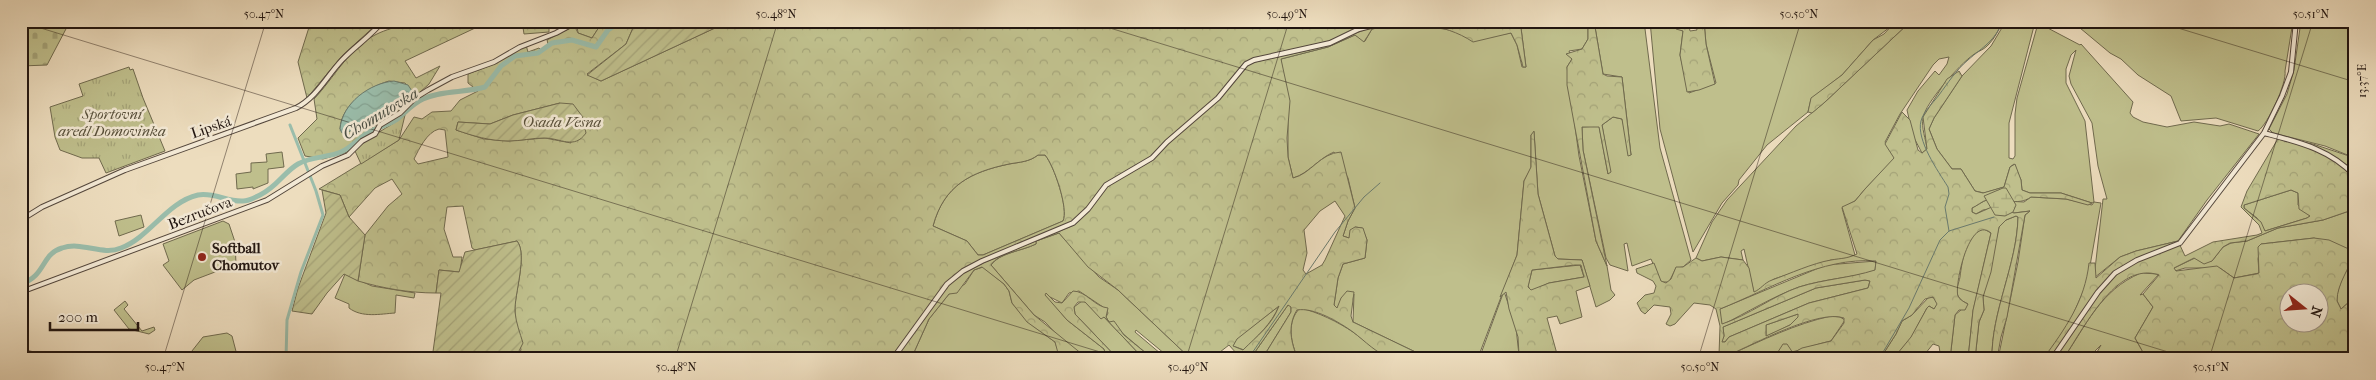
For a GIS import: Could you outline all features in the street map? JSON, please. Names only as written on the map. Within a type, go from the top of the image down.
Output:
[{"type":"street","name":"Lipská","points":[[21,220],[42,207],[125,170],[296,108],[315,95],[343,59],[373,33],[383,21]]},
{"type":"street","name":"Bezručova","points":[[21,292],[267,200],[322,166],[348,155],[362,141],[375,134],[380,126],[400,113],[415,98],[452,77],[494,62],[520,47],[556,33],[578,21]]},
{"type":"street","points":[[890,359],[947,284],[964,271],[982,261],[1073,223],[1088,209],[1106,185],[1161,151],[1167,142],[1218,98],[1246,64],[1261,58],[1330,43],[1358,29],[1391,21]]},
{"type":"street","points":[[1417,21],[1459,26],[1493,21]]},
{"type":"street","points":[[2052,359],[2098,292],[2115,273],[2137,260],[2180,243],[2264,133],[2291,72],[2296,21]]},
{"type":"street","points":[[2264,133],[2327,153],[2344,164],[2355,176]]},
{"type":"green space","points":[[21,21],[65,21],[67,27],[47,65],[21,66]]},
{"type":"green space","points":[[311,21],[380,21],[341,57],[307,98],[298,62]]},
{"type":"green space","points":[[407,21],[490,21],[405,61],[416,78],[440,66],[429,84],[399,111],[373,127],[347,152],[323,159],[305,156],[298,138],[317,119],[314,99],[357,48],[375,35]],"holes":[[[389,81],[405,83],[411,91],[405,99],[353,131],[340,129],[345,112],[365,92]]]},
{"type":"green space","points":[[522,21],[549,21],[549,32],[524,34]]},
{"type":"green space","points":[[583,21],[603,21],[592,38],[578,33],[577,26]]},
{"type":"green space","points":[[603,21],[636,21],[626,44],[587,74],[601,81],[730,21],[1380,21],[1358,28],[1329,41],[1253,59],[1245,63],[1217,97],[1151,157],[1105,184],[1087,208],[1072,222],[981,260],[946,283],[895,352],[887,359],[515,359],[521,350],[515,311],[521,265],[520,247],[517,241],[475,250],[472,248],[463,206],[447,207],[444,229],[453,257],[462,257],[460,272],[439,270],[436,293],[396,290],[358,281],[365,235],[388,206],[402,194],[392,179],[375,188],[349,217],[340,195],[319,189],[399,140],[414,117],[422,119],[432,112],[451,111],[460,100],[478,91],[468,83],[468,74],[494,64],[526,45],[528,52],[539,48],[542,51],[548,44],[547,40],[578,24],[576,29],[578,33],[592,38]],"holes":[[[560,103],[571,143],[545,138],[508,141],[484,139],[456,130],[458,122],[490,124],[513,115]],[[439,129],[445,130],[448,157],[418,164],[414,159],[416,155],[424,141]],[[1038,155],[1045,155],[1049,160],[1060,188],[1064,207],[1063,221],[983,255],[978,255],[967,241],[933,226],[944,200],[952,190],[971,176],[995,167],[1031,159]]]},
{"type":"green space","points":[[636,21],[730,21],[601,81],[587,75],[626,44]]},
{"type":"green space","points":[[1501,21],[1527,21],[1521,28],[1526,67],[1523,67],[1517,45],[1511,33],[1473,42],[1449,30],[1411,24],[1372,29],[1364,42],[1355,35],[1328,47],[1281,59],[1290,101],[1287,138],[1288,157],[1293,178],[1299,176],[1327,156],[1341,152],[1355,208],[1343,236],[1349,238],[1350,230],[1355,227],[1363,228],[1367,240],[1365,258],[1343,264],[1338,278],[1334,305],[1337,308],[1341,298],[1347,291],[1354,292],[1351,316],[1353,322],[1430,359],[1391,358],[1376,350],[1334,320],[1311,311],[1297,310],[1292,322],[1291,334],[1293,347],[1298,359],[1262,359],[1291,312],[1291,307],[1288,305],[1250,359],[1235,359],[1237,354],[1229,345],[1211,359],[1191,359],[1118,290],[1088,267],[1059,233],[1036,241],[1036,244],[1005,255],[994,261],[991,265],[1034,315],[1088,359],[1065,359],[1058,353],[1055,342],[1027,322],[1012,303],[1009,291],[1004,284],[982,267],[974,270],[957,293],[949,294],[929,319],[911,359],[892,359],[948,285],[964,273],[983,263],[1074,225],[1090,210],[1107,186],[1153,160],[1169,143],[1219,99],[1247,65],[1309,50],[1381,24],[1412,22],[1459,28]],"holes":[[[1335,201],[1345,216],[1322,265],[1306,274],[1303,270],[1307,253],[1304,230],[1320,211]],[[1279,306],[1268,325],[1243,350],[1233,346],[1237,339]]]},
{"type":"green space","points":[[1527,21],[1588,21],[1588,39],[1582,49],[1569,51],[1572,59],[1567,67],[1579,156],[1596,241],[1607,266],[1611,290],[1615,295],[1610,300],[1596,307],[1582,260],[1558,259],[1555,256],[1538,194],[1534,132],[1531,135],[1531,168],[1524,181],[1517,255],[1479,355],[1477,359],[1430,359],[1353,322],[1354,294],[1341,302],[1337,309],[1334,305],[1338,278],[1343,264],[1365,258],[1367,240],[1362,228],[1355,227],[1349,238],[1343,236],[1355,208],[1348,178],[1334,152],[1304,173],[1293,178],[1288,157],[1288,123],[1281,59],[1328,47],[1355,35],[1365,41],[1372,29],[1407,23],[1456,31],[1476,37],[1511,33],[1517,45],[1522,67],[1526,67],[1521,28]]},
{"type":"green space","points":[[1588,21],[1594,21],[1603,74],[1622,77],[1631,155],[1628,156],[1622,119],[1613,117],[1602,125],[1611,172],[1608,174],[1599,127],[1582,127],[1583,150],[1607,266],[1596,241],[1567,85],[1567,67],[1572,59],[1566,54],[1582,49],[1588,39]]},
{"type":"green space","points":[[1594,21],[1644,21],[1660,148],[1691,260],[1683,267],[1676,268],[1669,282],[1661,282],[1651,259],[1632,266],[1627,243],[1624,244],[1628,271],[1610,265],[1606,258],[1583,150],[1582,127],[1599,126],[1608,174],[1610,172],[1602,125],[1613,117],[1622,119],[1631,155],[1622,77],[1603,74]]},
{"type":"green space","points":[[1650,21],[1673,21],[1683,31],[1680,55],[1689,93],[1716,83],[1706,44],[1704,21],[1898,21],[1873,40],[1842,75],[1811,99],[1808,112],[1767,145],[1739,180],[1738,185],[1722,203],[1693,252],[1660,129]]},
{"type":"green space","points":[[1673,21],[1688,21],[1690,31],[1697,30],[1695,21],[1704,21],[1706,44],[1715,84],[1687,92],[1680,55],[1683,31],[1676,29]]},
{"type":"green space","points":[[1911,21],[2003,21],[1991,42],[1960,67],[1944,84],[1925,111],[1923,129],[1927,149],[1922,153],[1913,136],[1907,110],[1918,91],[1935,71],[1939,75],[1947,64],[1949,57],[1939,59],[1933,65],[1900,114],[1885,142],[1895,158],[1855,201],[1842,208],[1855,255],[1842,260],[1831,260],[1774,279],[1754,293],[1744,249],[1741,251],[1743,260],[1721,257],[1702,261],[1696,258],[1712,222],[1727,200],[1796,126],[1825,102]]},
{"type":"green space","points":[[1911,21],[1825,102],[1812,113],[1808,112],[1811,98],[1842,75],[1873,40],[1884,34],[1895,22]]},
{"type":"green space","points":[[2006,21],[2034,21],[2009,123],[2009,158],[2013,159],[2015,156],[2017,98],[2037,27],[2042,25],[2081,44],[2133,102],[2130,113],[2133,117],[2143,122],[2167,127],[2194,122],[2220,126],[2229,124],[2259,134],[2207,200],[2178,241],[2136,251],[2120,257],[2094,278],[2103,199],[2107,199],[2098,166],[2092,123],[2071,84],[2069,76],[2076,50],[2071,55],[2066,69],[2066,83],[2085,121],[2094,202],[2061,193],[2030,193],[2022,190],[2021,180],[2014,164],[2010,167],[2004,187],[1984,193],[1975,191],[1961,169],[1952,169],[1937,149],[1929,129],[1934,118],[1962,76],[1991,46]]},
{"type":"green space","points":[[2064,21],[2293,21],[2283,84],[2267,120],[2258,131],[2216,118],[2181,121],[2171,96],[2138,75],[2121,59],[2110,53],[2080,28]]},
{"type":"green space","points":[[2301,21],[2355,21],[2355,158],[2325,146],[2273,133],[2269,129],[2287,94],[2294,70]]},
{"type":"green space","name":"Sportovní areál Domovinka","points":[[129,67],[130,70],[133,69],[165,151],[106,173],[99,158],[82,158],[60,150],[55,137],[50,107],[83,96],[79,84]]},
{"type":"green space","points":[[1959,71],[1962,76],[1934,118],[1929,129],[1937,149],[1952,169],[1961,169],[1975,191],[1983,193],[2004,187],[2010,167],[2015,164],[2021,180],[2022,190],[2030,193],[2061,193],[2092,203],[2088,205],[2066,199],[2031,197],[2015,202],[1987,200],[1972,208],[1972,212],[1976,214],[1994,206],[2014,213],[2030,211],[2025,215],[2007,317],[1997,359],[1992,359],[1995,324],[2017,235],[2018,217],[2016,216],[2006,220],[1999,227],[1991,272],[1983,297],[1984,310],[1979,322],[1975,359],[1968,359],[1973,310],[1991,233],[1983,230],[1976,234],[1970,242],[1961,267],[1958,280],[1958,296],[1968,304],[1965,310],[1959,310],[1955,315],[1950,359],[1941,359],[1939,346],[1933,344],[1921,359],[1893,359],[1911,337],[1927,308],[1929,306],[1934,309],[1937,304],[1933,297],[1925,299],[1912,315],[1902,321],[1880,359],[1776,359],[1776,355],[1783,344],[1787,344],[1793,353],[1802,348],[1831,341],[1844,323],[1844,318],[1819,318],[1803,323],[1729,355],[1728,359],[1723,359],[1719,355],[1720,326],[1716,309],[1710,305],[1694,303],[1675,324],[1670,326],[1666,324],[1671,314],[1670,307],[1654,305],[1645,314],[1641,311],[1637,303],[1645,295],[1654,293],[1656,286],[1653,281],[1637,273],[1636,269],[1654,263],[1661,281],[1666,283],[1671,279],[1676,267],[1683,267],[1696,258],[1702,261],[1721,257],[1743,260],[1749,268],[1754,292],[1769,281],[1801,269],[1824,261],[1847,258],[1857,254],[1842,207],[1855,201],[1894,158],[1885,144],[1902,112],[1910,120],[1918,150],[1922,153],[1927,149],[1923,117],[1947,79]],"holes":[[[1876,261],[1875,270],[1799,287],[1722,324],[1720,309],[1796,276],[1835,264]],[[1865,280],[1870,281],[1868,288],[1809,303],[1729,337],[1725,342],[1722,342],[1724,336],[1723,327],[1816,288]],[[1798,314],[1798,317],[1790,325],[1766,336],[1766,325]]]},
{"type":"green space","name":"Osada Vesna","points":[[560,103],[573,104],[582,116],[586,133],[577,141],[567,142],[544,138],[502,141],[482,138],[456,130],[458,122],[490,124],[513,115]]},
{"type":"green space","points":[[405,115],[399,140],[361,164],[355,151],[366,141]]},
{"type":"green space","points":[[1534,131],[1538,194],[1555,256],[1558,259],[1582,260],[1590,286],[1576,291],[1582,317],[1560,324],[1557,316],[1547,318],[1557,354],[1569,354],[1558,359],[1514,359],[1519,355],[1518,337],[1506,292],[1500,297],[1517,255],[1524,181],[1531,167],[1531,135]],"holes":[[[1581,265],[1584,277],[1549,283],[1531,290],[1528,287],[1532,270]]]},
{"type":"green space","points":[[2279,137],[2313,144],[2355,158],[2355,209],[2323,220],[2278,228],[2247,241],[2230,243],[2223,247],[2212,261],[2204,264],[2194,258],[2174,268],[2176,271],[2217,266],[2234,278],[2259,273],[2258,247],[2261,244],[2314,238],[2329,240],[2351,250],[2354,252],[2341,282],[2337,301],[2341,309],[2349,302],[2355,300],[2355,359],[2144,359],[2144,354],[2135,338],[2153,307],[2143,294],[2159,275],[2143,273],[2129,278],[2102,301],[2063,359],[2043,359],[2073,314],[2083,290],[2089,263],[2095,263],[2096,278],[2120,257],[2136,251],[2178,241],[2185,256],[2213,242],[2262,233],[2259,225],[2241,207],[2247,191]],"holes":[[[2291,190],[2298,193],[2299,209],[2310,216],[2265,231],[2261,222],[2244,208],[2244,205]]]},
{"type":"green space","points":[[282,152],[284,167],[268,169],[268,183],[253,189],[253,187],[237,189],[236,174],[251,172],[251,163],[267,162],[266,154]]},
{"type":"green space","points":[[1038,155],[1045,155],[1056,177],[1064,207],[1063,221],[983,255],[978,255],[967,241],[933,226],[944,200],[952,190],[971,176],[995,167],[1028,160]]},
{"type":"green space","points":[[2006,188],[2016,205],[2013,212],[2005,216],[1995,215],[1984,196]]},
{"type":"green space","points":[[322,190],[340,195],[349,217],[365,235],[358,281],[344,274],[312,314],[292,311],[298,288],[326,213]]},
{"type":"green space","points":[[2291,190],[2298,193],[2298,205],[2310,216],[2307,218],[2265,231],[2257,218],[2244,208],[2244,205]]},
{"type":"green space","points":[[2031,197],[2066,199],[2092,205],[2094,202],[2101,203],[2087,283],[2068,326],[2043,359],[1998,359],[2018,262],[2025,215],[2030,211],[2014,213],[2001,207],[1983,210],[1976,214],[1972,212],[1972,208],[1986,200],[2024,202]]},
{"type":"green space","points":[[2355,209],[2355,217],[2349,219],[2352,231],[2355,228],[2355,300],[2349,302],[2341,309],[2337,301],[2337,294],[2343,276],[2351,263],[2351,250],[2314,238],[2261,244],[2258,259],[2259,273],[2234,278],[2220,268],[2185,268],[2175,271],[2174,268],[2195,258],[2212,261],[2223,247],[2231,243],[2247,241],[2278,228],[2323,220]]},
{"type":"green space","points":[[141,215],[144,227],[119,236],[115,221]]},
{"type":"green space","points":[[2018,217],[2017,235],[1995,324],[1992,359],[1975,359],[1979,322],[1984,310],[1983,297],[1999,227],[2006,220]]},
{"type":"green space","name":"Softball Chomutov","points":[[223,221],[229,224],[235,242],[236,264],[194,280],[182,290],[163,265],[169,261],[163,244]]},
{"type":"green space","points":[[1984,229],[1991,233],[1973,311],[1968,359],[1950,359],[1955,315],[1968,304],[1960,299],[1957,291],[1964,256],[1973,236]]},
{"type":"green space","points":[[1059,233],[1099,277],[1118,290],[1191,359],[1171,359],[1136,330],[1135,332],[1167,359],[1153,359],[1109,322],[1106,317],[1108,313],[1106,309],[1079,291],[1069,293],[1062,303],[1046,295],[1067,320],[1104,349],[1107,359],[1088,359],[1061,339],[1045,322],[1034,315],[991,265],[1005,255],[1036,244],[1036,241]]},
{"type":"green space","points":[[517,241],[520,247],[521,265],[515,312],[523,343],[515,359],[432,359],[441,293],[436,293],[439,270],[459,272],[465,252]]},
{"type":"green space","points":[[1876,261],[1875,271],[1799,287],[1722,325],[1720,309],[1826,265]]},
{"type":"green space","points":[[1580,265],[1584,277],[1549,283],[1531,291],[1528,286],[1532,270]]},
{"type":"green space","points":[[983,267],[1004,284],[1009,291],[1012,303],[1028,322],[1055,342],[1059,353],[1065,359],[911,359],[929,319],[949,294],[965,284],[974,270]]},
{"type":"green space","points":[[2141,273],[2159,274],[2140,295],[2143,294],[2153,307],[2135,338],[2144,354],[2144,359],[2093,359],[2101,345],[2087,359],[2063,359],[2104,299],[2127,280]]},
{"type":"green space","points":[[345,274],[372,286],[415,293],[414,298],[396,295],[395,313],[371,315],[354,311],[349,308],[349,304],[335,298]]},
{"type":"green space","points":[[1865,280],[1870,281],[1868,288],[1809,303],[1729,337],[1725,342],[1721,342],[1724,336],[1723,327],[1816,288]]},
{"type":"green space","points":[[1073,291],[1108,308],[1106,317],[1109,322],[1114,321],[1124,335],[1153,359],[1143,358],[1104,317],[1101,319],[1085,302],[1078,302],[1074,307],[1075,314],[1118,359],[1107,359],[1104,349],[1067,320],[1045,295],[1046,293],[1055,302],[1062,303]]},
{"type":"green space","points":[[1504,291],[1516,328],[1519,355],[1514,359],[1479,359]]},
{"type":"green space","points":[[1929,297],[1935,298],[1938,304],[1934,309],[1929,306],[1927,308],[1911,338],[1893,359],[1880,359],[1902,321],[1912,315]]},
{"type":"green space","points":[[125,301],[128,305],[124,309],[142,331],[154,327],[155,330],[149,334],[129,329],[114,310]]},
{"type":"green space","points":[[1082,301],[1101,318],[1104,317],[1144,359],[1118,359],[1075,314],[1074,307]]},
{"type":"green space","points":[[1288,305],[1291,306],[1291,312],[1262,359],[1250,359]]},
{"type":"green space","points":[[1279,306],[1268,325],[1244,350],[1233,346],[1236,339]]},
{"type":"green space","points":[[1300,308],[1321,315],[1341,325],[1392,359],[1298,359],[1293,346],[1291,326]]},
{"type":"green space","points":[[1798,314],[1799,317],[1790,325],[1766,337],[1766,325]]},
{"type":"green space","points":[[1831,316],[1840,317],[1845,320],[1831,341],[1790,353],[1776,355],[1776,359],[1728,359],[1729,355],[1779,333]]},
{"type":"green space","points":[[227,333],[232,336],[238,359],[197,359],[195,357],[191,359],[188,356],[203,337]]},
{"type":"water","points":[[394,81],[408,85],[412,91],[408,96],[379,116],[357,128],[342,133],[340,129],[346,111],[359,96],[376,86]]},
{"type":"waterway","name":"Chomutovka","points":[[21,284],[35,276],[55,251],[69,246],[107,250],[121,248],[141,236],[177,205],[198,195],[204,194],[237,201],[252,199],[266,192],[298,164],[345,150],[369,132],[396,120],[423,99],[438,94],[485,87],[501,66],[515,56],[538,53],[552,43],[572,40],[596,47],[608,30],[622,21]]},
{"type":"waterway","points":[[1949,231],[1945,207],[1949,194],[1948,187],[1925,146],[1920,129],[1921,121],[1926,111],[1956,72],[1992,39],[2003,21]]},
{"type":"waterway","points":[[286,359],[287,320],[301,272],[323,215],[316,191],[290,125]]},
{"type":"waterway","points":[[1248,359],[1335,232],[1364,197],[1380,183]]},
{"type":"waterway","points":[[1879,359],[1909,308],[1940,240],[1949,231],[1994,217]]},
{"type":"place","name":"Softball Chomutov","points":[[202,257]]}]
